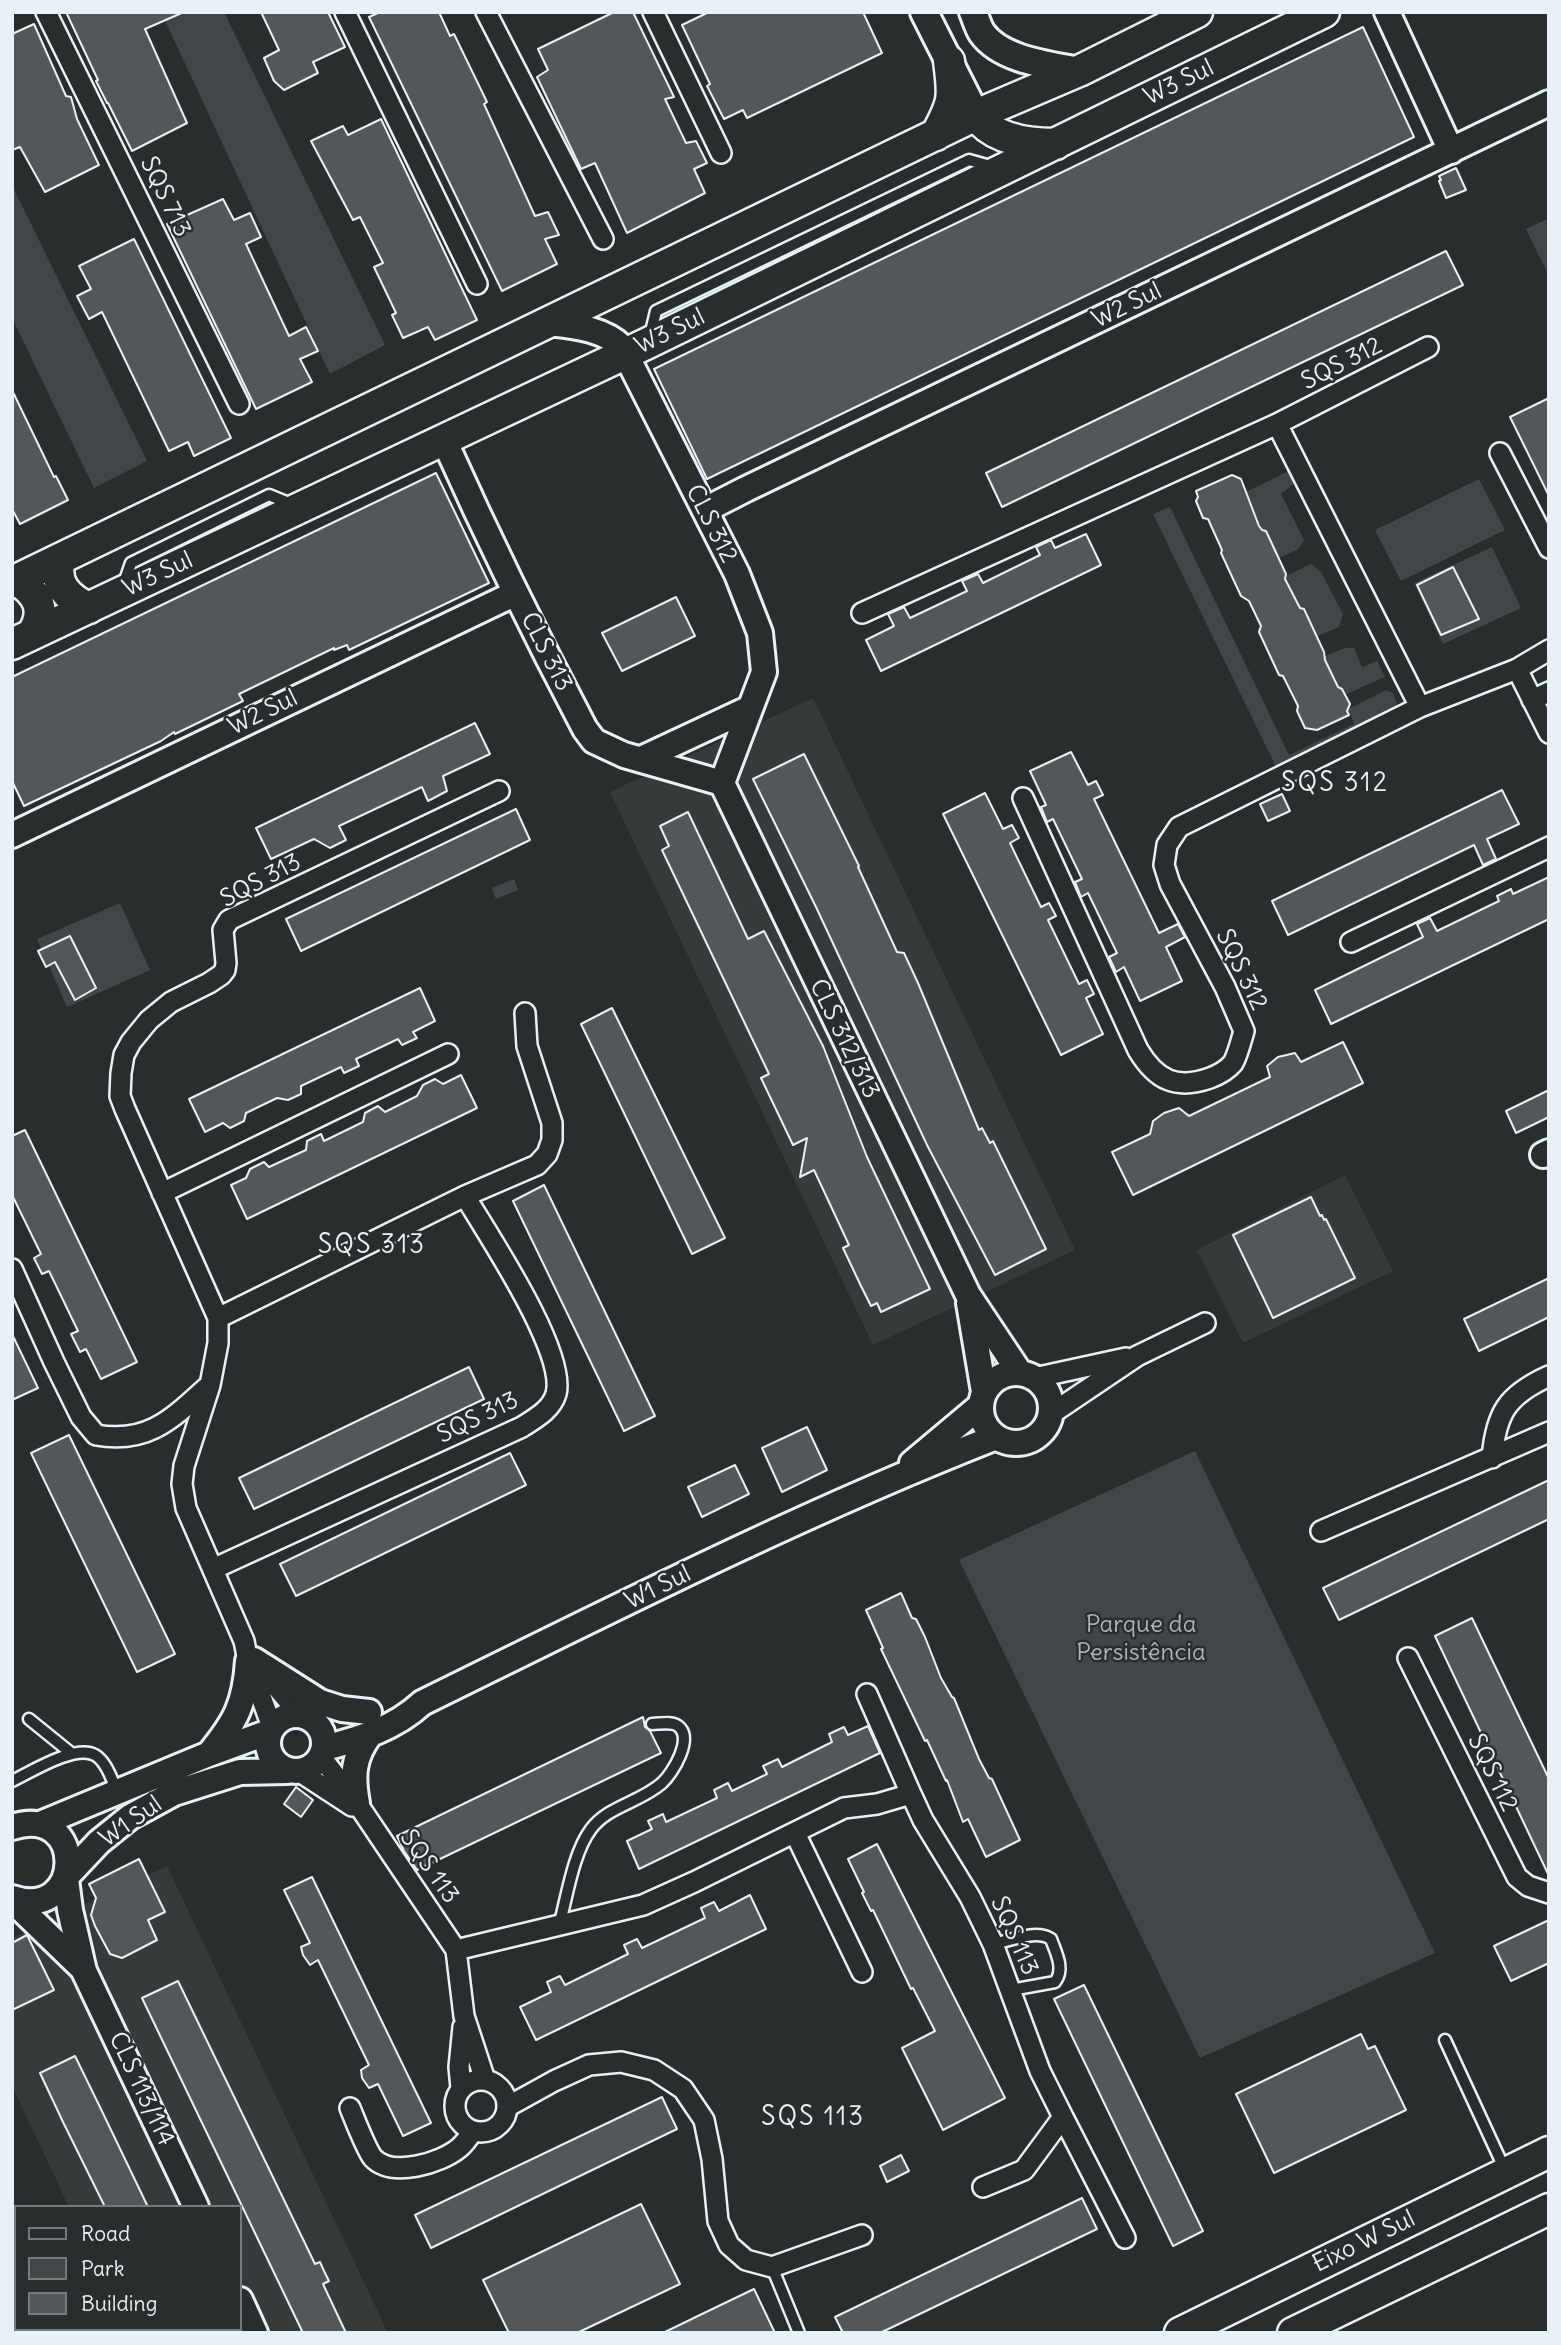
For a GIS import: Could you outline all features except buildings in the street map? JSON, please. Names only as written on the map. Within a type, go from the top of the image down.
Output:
[{"type":"main road","points":[[924,12],[976,115],[986,126],[1005,136],[1034,143],[1056,144]]},
{"type":"main road","points":[[973,12],[983,34],[1004,52],[1036,63],[1079,71]]},
{"type":"main road","points":[[14,581],[976,115],[1079,71],[1197,12]]},
{"type":"main road","name":"W3 Sul","points":[[22,639],[637,348],[1324,12]]},
{"type":"main road","points":[[936,135],[951,107],[953,90],[949,61]]},
{"type":"main road","points":[[61,559],[56,572],[60,583],[78,603],[89,608]]},
{"type":"main road","points":[[14,581],[32,590],[39,607],[38,626],[22,639]]},
{"type":"main road","name":"Eixo W Sul","points":[[1180,2333],[1549,2152]]},
{"type":"main road","name":"Eixo W Sul","points":[[1293,2333],[1549,2209]]},
{"type":"street","name":"SQS 713","points":[[46,12],[239,404]]},
{"type":"street","points":[[345,12],[477,284]]},
{"type":"street","points":[[486,12],[603,239]]},
{"type":"street","points":[[653,12],[721,153]]},
{"type":"street","points":[[1387,12],[1451,151]]},
{"type":"street","name":"W2 Sul","points":[[705,510],[1549,103]]},
{"type":"street","name":"CLS 312","points":[[547,323],[580,327],[637,348],[705,510],[739,579],[760,633],[764,672],[722,783]]},
{"type":"street","name":"SQS 312","points":[[862,613],[1277,424],[1428,347]]},
{"type":"street","points":[[1277,424],[1420,706]]},
{"type":"street","name":"CLS 313","points":[[444,440],[516,593],[585,729],[594,741],[624,755],[722,783]]},
{"type":"street","points":[[1500,453],[1549,548]]},
{"type":"street","name":"W2 Sul","points":[[12,835],[516,593]]},
{"type":"street","name":"SQS 312","points":[[1023,798],[1147,1065],[1157,1075],[1175,1083],[1196,1083],[1218,1075],[1233,1063],[1244,1031],[1225,987],[1170,884],[1164,865],[1167,845],[1179,827],[1420,706],[1517,669],[1549,650]]},
{"type":"street","points":[[1517,669],[1540,696],[1549,733]]},
{"type":"street","points":[[641,760],[750,708]]},
{"type":"street","name":"CLS 312/313","points":[[722,783],[968,1296],[1027,1375]]},
{"type":"street","name":"SQS 313","points":[[271,1730],[249,1657],[186,1508],[182,1484],[184,1466],[210,1385],[218,1343],[218,1318],[120,1096],[124,1055],[149,1020],[171,1002],[221,975],[226,963],[223,930],[227,922],[499,791]]},
{"type":"street","points":[[1351,942],[1549,847]]},
{"type":"street","points":[[218,1318],[465,1196],[537,1165],[547,1154],[552,1123],[527,1045],[525,1013]]},
{"type":"street","points":[[162,1193],[448,1054]]},
{"type":"street","name":"SQS 313","points":[[213,1569],[522,1427],[552,1404],[557,1380],[555,1365],[526,1297],[465,1196]]},
{"type":"street","points":[[12,1269],[65,1384],[82,1417],[96,1435],[124,1437],[160,1427],[210,1385]]},
{"type":"street","name":"CLS 312/313","points":[[968,1296],[982,1399]]},
{"type":"street","points":[[1051,1414],[1137,1356],[1205,1322]]},
{"type":"street","points":[[1027,1375],[1044,1387],[1050,1400],[1051,1414],[1046,1427],[1036,1437],[1009,1443],[987,1429],[982,1419],[982,1399],[993,1381],[1006,1374],[1027,1375],[1137,1356]]},
{"type":"street","points":[[1492,1458],[1494,1434],[1502,1411],[1515,1396],[1549,1376]]},
{"type":"street","name":"W1 Sul","points":[[895,1477],[982,1399]]},
{"type":"street","points":[[1321,1531],[1549,1432]]},
{"type":"street","name":"W1 Sul","points":[[316,1736],[369,1724],[404,1704],[422,1703],[659,1586],[895,1477],[996,1437]]},
{"type":"street","points":[[209,1754],[231,1727],[243,1699],[249,1657],[320,1702],[342,1709],[369,1724],[353,1770],[359,1808]]},
{"type":"street","name":"SQS 313","points":[[249,1657],[316,1736]]},
{"type":"street","name":"SQS 112","points":[[1408,1658],[1517,1877],[1528,1886],[1549,1893]]},
{"type":"street","name":"SQS 113","points":[[867,1694],[923,1821],[970,1897],[993,1944],[1040,2071],[1125,2238]]},
{"type":"street","points":[[284,1717],[316,1736],[313,1767],[294,1771],[274,1762],[267,1747],[271,1730],[284,1717]]},
{"type":"street","name":"W1 Sul","points":[[12,1827],[24,1824],[40,1825],[271,1730]]},
{"type":"street","name":"SQS 113","points":[[316,1736],[359,1808],[456,1950],[464,2016],[459,2067],[461,2088],[455,2100],[455,2113],[462,2124],[473,2131]]},
{"type":"street","name":"W1 Sul","points":[[14,1899],[35,1902],[53,1894],[99,1842],[120,1825],[174,1793],[240,1772],[294,1771]]},
{"type":"street","name":"SQS 113","points":[[294,1771],[359,1808]]},
{"type":"street","points":[[456,1950],[643,1905],[845,1808],[877,1804],[911,1794]]},
{"type":"street","name":"CLS 113/114","points":[[40,1825],[54,1832],[65,1845],[69,1860],[66,1877],[70,1910],[84,1971],[195,2205]]},
{"type":"street","points":[[795,1833],[862,1972]]},
{"type":"street","name":"CLS 113/114","points":[[14,1899],[84,1971]]},
{"type":"street","name":"SQS 113","points":[[464,2016],[490,2083],[504,2095],[507,2107]]},
{"type":"street","points":[[350,2108],[373,2157],[386,2166],[410,2168],[448,2156],[461,2147],[473,2131],[481,2132],[496,2127],[505,2115],[507,2107],[589,2065],[621,2062],[654,2070],[683,2089],[704,2120],[712,2159],[718,2221],[729,2245],[746,2260],[772,2267],[862,2235]]},
{"type":"street","points":[[461,2088],[472,2081],[554,2081]]},
{"type":"street","points":[[983,2188],[1024,2169],[1063,2116]]},
{"type":"street","points":[[242,2304],[255,2333]]},
{"type":"lane","points":[[29,1719],[71,1753]]},
{"type":"lane","points":[[559,1926],[579,1852],[593,1826],[606,1815],[664,1782],[680,1755],[684,1736],[680,1727],[672,1724],[652,1724]]},
{"type":"lane","points":[[12,1781],[71,1753],[82,1751],[95,1755],[105,1765],[118,1793]]},
{"type":"lane","points":[[993,1944],[1036,1934],[1046,1935],[1051,1939],[1061,1970],[1059,1978],[1055,1982],[1011,1990]]},
{"type":"lane","points":[[1445,2039],[1506,2174]]},
{"type":"lane","points":[[772,2267],[799,2333]]},
{"type":"shaded area","points":[[813,698],[1075,1250],[873,1345],[610,792]]},
{"type":"shaded area","points":[[1345,1175],[1393,1271],[1243,1343],[1197,1250]]},
{"type":"shaded area","points":[[167,1866],[388,2333],[129,2333],[128,2331],[242,2331],[242,2205],[68,2205],[12,2086],[12,1938]]},
{"type":"green space","points":[[161,12],[224,12],[385,345],[330,374]]},
{"type":"green space","points":[[12,185],[147,461],[94,488],[12,318]]},
{"type":"green space","points":[[1549,218],[1549,276],[1526,229]]},
{"type":"green space","points":[[1291,470],[1295,483],[1281,494],[1304,540],[1297,550],[1276,559],[1244,493]]},
{"type":"green space","points":[[1479,479],[1505,530],[1401,581],[1375,530]]},
{"type":"green space","points":[[1170,507],[1289,755],[1354,724],[1348,709],[1386,690],[1393,693],[1397,704],[1389,713],[1278,771],[1153,514]]},
{"type":"green space","points":[[1492,547],[1521,608],[1443,644],[1414,583]]},
{"type":"green space","points":[[1311,564],[1321,572],[1343,614],[1339,627],[1313,638],[1284,577]]},
{"type":"green space","points":[[1344,648],[1354,648],[1362,667],[1377,661],[1385,677],[1342,696],[1323,657]]},
{"type":"green space","points":[[514,879],[518,890],[496,899],[492,888]]},
{"type":"green space","points":[[120,903],[150,970],[67,1007],[37,939]]},
{"type":"green space","name":"Parque da Persistência","points":[[1195,1451],[1435,1953],[1200,2058],[959,1560]]},
{"type":"district","name":"SQS 312","points":[[1335,784]]},
{"type":"district","name":"SQS 313","points":[[372,1246]]},
{"type":"district","name":"SQS 113","points":[[813,2118]]}]
